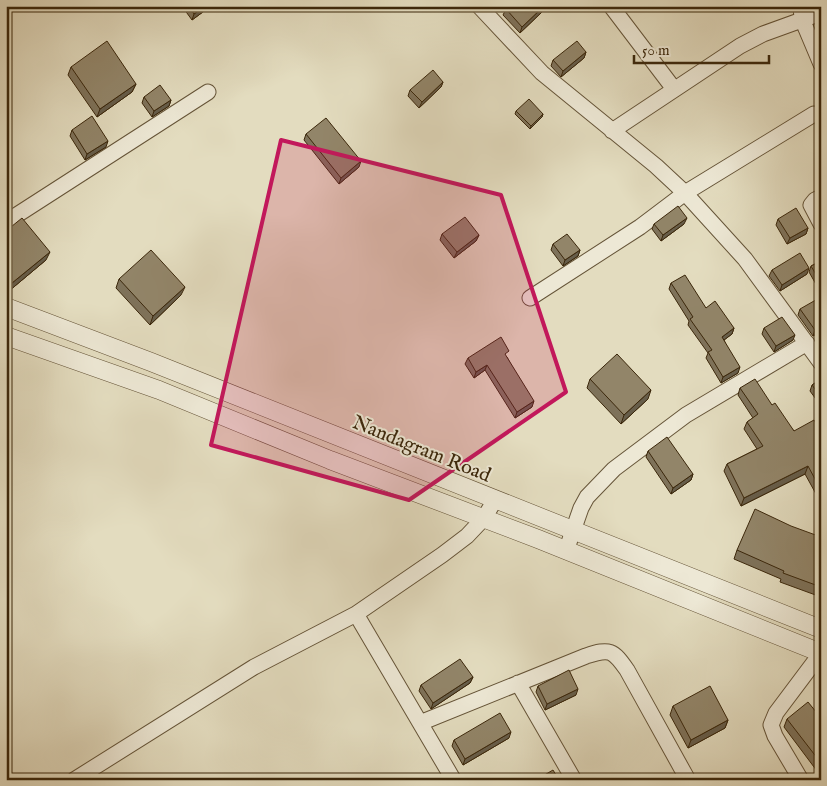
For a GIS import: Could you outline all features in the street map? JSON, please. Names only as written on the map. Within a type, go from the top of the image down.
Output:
[{"type":"street","points":[[479,6],[542,73],[656,166],[685,193],[746,259],[821,363]]},
{"type":"street","points":[[611,6],[674,89]]},
{"type":"street","points":[[612,130],[740,46],[802,13],[821,13]]},
{"type":"street","points":[[802,13],[821,64]]},
{"type":"street","points":[[6,222],[208,92]]},
{"type":"street","points":[[530,298],[640,227],[685,193],[814,114]]},
{"type":"street","points":[[821,197],[811,205],[821,224]]},
{"type":"street","name":"Nandagram Road","points":[[6,307],[160,366],[495,500],[574,529],[821,629]]},
{"type":"street","points":[[48,350],[57,326]]},
{"type":"street","points":[[6,336],[159,390],[330,460],[484,518],[821,653],[776,713],[771,725],[775,736],[801,780]]},
{"type":"street","points":[[566,551],[581,508],[588,497],[614,469],[686,414],[807,342]]},
{"type":"street","points":[[74,780],[254,667],[356,614],[467,536],[484,518],[495,500]]},
{"type":"street","points":[[356,614],[453,778]]},
{"type":"street","points":[[420,723],[603,650],[617,655],[627,670],[688,780]]},
{"type":"street","points":[[518,684],[574,780]]},
{"type":"highlighted area","points":[[281,140],[501,195],[566,392],[409,500],[211,445]]},
{"type":"building","points":[[189,6],[205,6],[194,14]]},
{"type":"building","points":[[509,6],[544,6],[522,27],[506,9]]},
{"type":"building","points":[[107,41],[136,84],[100,109],[71,67]]},
{"type":"building","points":[[577,41],[586,52],[563,71],[553,60]]},
{"type":"building","points":[[433,70],[443,82],[422,102],[410,90]]},
{"type":"building","points":[[160,85],[171,100],[154,111],[144,97]]},
{"type":"building","points":[[529,99],[543,114],[531,126],[516,111]]},
{"type":"building","points":[[92,116],[108,141],[87,154],[72,130]]},
{"type":"building","points":[[326,118],[361,161],[341,178],[306,134]]},
{"type":"building","points":[[678,206],[687,218],[663,235],[654,224]]},
{"type":"building","points":[[796,208],[808,228],[790,238],[778,219]]},
{"type":"building","points":[[465,217],[479,235],[457,252],[442,234]]},
{"type":"building","points":[[22,218],[50,252],[12,283],[6,276],[6,231]]},
{"type":"building","points":[[567,234],[580,250],[565,260],[553,244]]},
{"type":"building","points":[[151,250],[185,287],[153,316],[119,279]]},
{"type":"building","points":[[800,253],[809,268],[782,285],[772,270]]},
{"type":"building","points":[[821,261],[821,283],[811,266]]},
{"type":"building","points":[[685,275],[706,308],[715,301],[734,328],[722,337],[740,367],[723,377],[708,352],[712,350],[690,319],[693,317],[671,283]]},
{"type":"building","points":[[821,297],[821,327],[815,330],[800,309]]},
{"type":"building","points":[[782,317],[795,335],[776,346],[764,328]]},
{"type":"building","points":[[501,337],[509,351],[505,354],[534,401],[517,412],[487,365],[476,372],[468,358]]},
{"type":"building","points":[[617,354],[651,390],[624,415],[590,379]]},
{"type":"building","points":[[755,379],[772,405],[775,403],[794,431],[814,420],[821,432],[821,490],[808,466],[744,498],[727,464],[763,446],[747,422],[758,414],[740,388]]},
{"type":"building","points":[[821,379],[821,397],[812,385]]},
{"type":"building","points":[[667,437],[693,474],[673,488],[648,451]]},
{"type":"building","points":[[755,509],[791,526],[821,537],[821,550],[818,557],[821,558],[821,587],[783,573],[784,571],[737,550]]},
{"type":"building","points":[[460,659],[473,677],[433,703],[421,685]]},
{"type":"building","points":[[569,670],[578,689],[547,704],[538,686]]},
{"type":"building","points":[[710,686],[728,720],[691,740],[673,706]]},
{"type":"building","points":[[808,702],[821,718],[821,763],[787,719]]},
{"type":"building","points":[[500,713],[511,732],[465,759],[454,740]]},
{"type":"building","points":[[553,770],[559,780],[536,780]]}]
